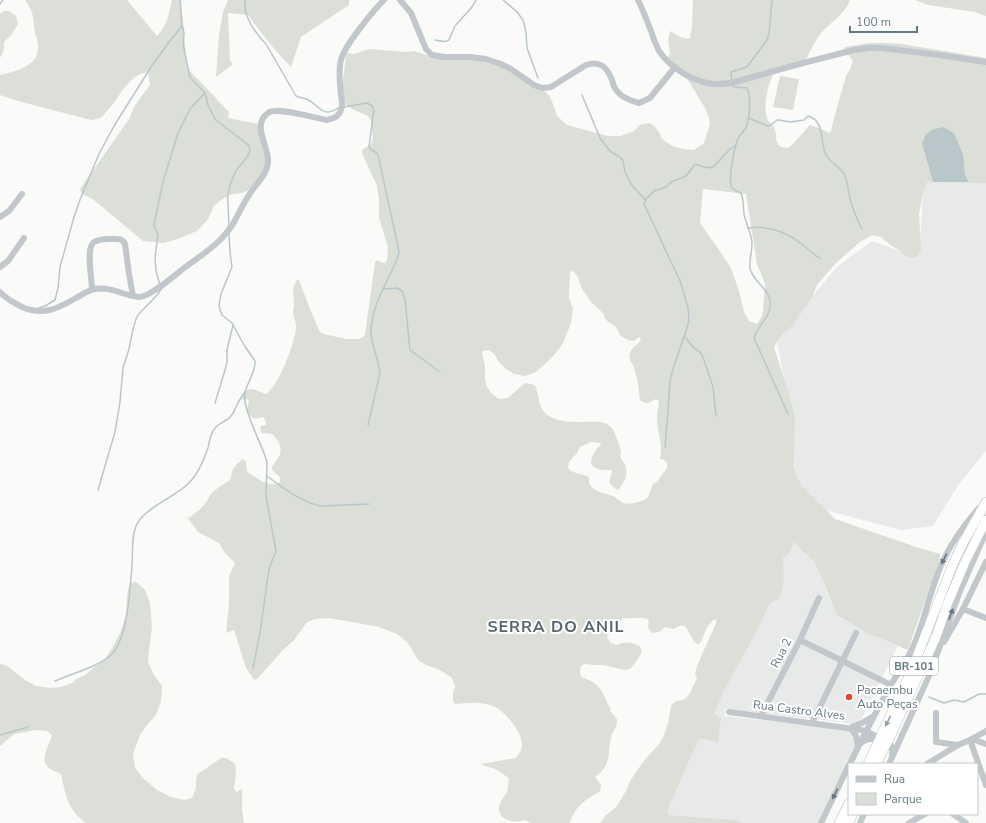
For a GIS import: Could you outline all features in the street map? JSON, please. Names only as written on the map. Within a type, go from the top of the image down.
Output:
[{"type":"highway","name":"BR-101","points":[[877,763],[883,738],[912,672],[953,564],[962,543],[986,501]]},
{"type":"highway","name":"BR-101","points":[[883,738],[936,637],[947,605],[965,562],[986,520]]},
{"type":"highway","name":"BR-101","points":[[869,763],[879,750]]},
{"type":"highway","points":[[839,823],[848,805]]},
{"type":"street","points":[[0,292],[9,301],[17,305],[29,310],[41,312],[57,308],[92,290],[101,288],[139,297],[157,289],[205,253],[227,233],[251,192],[265,173],[268,157],[262,135],[262,120],[268,113],[274,110],[326,120],[333,119],[340,112],[342,106],[340,61],[343,54],[354,37],[384,0]]},
{"type":"street","points":[[400,0],[410,13],[426,48],[432,55],[444,57],[470,56],[501,64],[534,85],[542,88],[551,87],[586,65],[595,63],[602,65],[608,70],[614,87],[622,97],[639,103],[650,98],[674,67]]},
{"type":"street","points":[[638,0],[659,50],[664,57],[674,67],[696,79],[708,83],[724,84],[735,82],[854,50],[869,48],[889,48],[986,62]]},
{"type":"street","points":[[0,217],[9,211],[22,194]]},
{"type":"street","points":[[0,267],[8,260],[24,238]]},
{"type":"street","points":[[92,290],[90,254],[94,242],[98,240],[120,239],[124,242],[133,296]]},
{"type":"street","points":[[850,763],[874,715],[913,648],[947,552],[964,526],[986,501]]},
{"type":"street","points":[[889,762],[918,700],[937,654],[957,598],[986,532]]},
{"type":"street","points":[[937,654],[953,628],[986,562]]},
{"type":"street","points":[[980,575],[986,578]]},
{"type":"street","name":"Rua 2","points":[[761,716],[820,598]]},
{"type":"street","points":[[963,609],[986,618]]},
{"type":"street","points":[[812,723],[856,633]]},
{"type":"street","points":[[800,640],[891,685]]},
{"type":"street","name":"Rua Castro Alves","points":[[729,712],[866,731]]},
{"type":"street","points":[[936,713],[936,742],[941,744],[958,745]]},
{"type":"street","points":[[858,746],[856,736],[851,728],[874,715]]},
{"type":"street","points":[[866,731],[883,738],[889,743],[892,752],[889,762]]},
{"type":"street","points":[[929,763],[958,745],[986,731]]},
{"type":"street","points":[[858,746],[865,740],[883,738]]},
{"type":"street","points":[[971,739],[986,744]]},
{"type":"street","points":[[971,739],[986,785]]},
{"type":"street","points":[[821,823],[848,767]]},
{"type":"street","points":[[909,823],[923,815]]},
{"type":"street","points":[[954,815],[966,823]]},
{"type":"shaded area","points":[[943,127],[953,133],[956,138],[964,158],[965,174],[969,182],[933,182],[922,144],[925,136],[931,130]]},
{"type":"shaded area","points":[[924,177],[986,181],[986,451],[959,484],[933,526],[901,530],[825,510],[795,481],[794,430],[777,341],[837,267],[872,241],[919,258]]},
{"type":"shaded area","points":[[794,542],[814,561],[836,614],[868,634],[898,646],[861,720],[854,724],[726,709],[724,716],[845,729],[852,732],[856,746],[819,823],[743,823],[738,820],[669,815],[667,811],[699,739],[718,741],[719,734],[717,717],[714,714],[715,710],[769,605],[776,601],[783,587],[783,558],[789,553]]},
{"type":"green space","points":[[25,0],[127,0],[157,36],[165,24],[172,0],[181,0],[187,68],[229,112],[228,118],[259,124],[266,153],[265,170],[249,190],[242,193],[229,195],[214,206],[208,219],[197,231],[164,243],[143,241],[94,200],[82,194],[80,189],[129,119],[135,105],[150,85],[148,72],[135,77],[129,82],[102,117],[91,120],[0,95],[0,75],[13,72],[31,63],[38,52],[33,15]]},
{"type":"green space","points":[[228,0],[349,0],[349,5],[301,37],[291,67],[268,42],[248,15],[228,13],[230,61],[233,64],[216,77],[219,35],[223,12]]},
{"type":"green space","points":[[693,0],[850,0],[845,10],[821,33],[806,60],[777,72],[772,76],[768,88],[766,114],[776,133],[776,140],[781,147],[788,148],[810,125],[829,133],[831,131],[846,76],[853,61],[847,53],[843,51],[845,47],[869,43],[902,44],[986,58],[986,183],[927,182],[919,213],[921,250],[918,257],[912,258],[905,256],[881,237],[872,235],[860,242],[835,264],[817,285],[812,298],[791,327],[782,334],[774,347],[795,417],[794,465],[796,475],[801,485],[835,519],[940,554],[940,558],[908,650],[868,634],[836,614],[814,561],[794,542],[789,553],[783,558],[784,578],[781,593],[777,600],[769,605],[759,627],[724,691],[714,714],[721,718],[718,742],[699,739],[667,811],[669,815],[738,820],[743,823],[600,823],[605,816],[617,806],[630,781],[643,762],[663,738],[668,723],[671,706],[676,701],[683,700],[690,693],[697,678],[695,674],[697,666],[717,621],[714,619],[707,627],[701,642],[698,645],[685,626],[679,626],[674,629],[665,627],[659,632],[652,633],[649,630],[649,620],[640,618],[623,618],[607,637],[610,642],[616,645],[628,642],[640,646],[642,652],[630,669],[624,670],[603,665],[585,664],[581,666],[581,677],[597,685],[611,708],[610,711],[617,719],[610,740],[607,762],[601,772],[595,777],[601,785],[600,791],[578,807],[570,823],[531,823],[525,820],[513,821],[502,817],[499,809],[507,792],[509,779],[498,771],[480,764],[516,758],[521,750],[522,744],[516,728],[502,712],[493,706],[483,703],[455,704],[453,694],[455,686],[452,678],[440,670],[426,665],[418,660],[408,643],[397,634],[379,627],[329,618],[316,619],[307,622],[294,640],[258,678],[254,680],[246,668],[234,630],[226,633],[229,604],[229,576],[235,563],[225,553],[219,543],[198,532],[187,517],[189,518],[198,511],[212,493],[231,478],[233,469],[242,459],[246,461],[246,468],[248,472],[258,479],[269,484],[276,484],[280,482],[280,477],[272,470],[273,465],[281,452],[279,442],[272,434],[261,432],[261,426],[266,425],[263,417],[255,419],[251,417],[247,410],[249,400],[241,399],[246,390],[252,389],[266,394],[271,390],[281,373],[290,351],[295,332],[296,324],[293,316],[293,292],[297,280],[299,280],[320,332],[346,339],[359,339],[365,335],[375,262],[377,260],[383,263],[386,262],[388,247],[379,218],[377,186],[362,153],[362,150],[371,144],[373,138],[371,121],[368,116],[346,105],[342,90],[346,54],[354,54],[369,49],[407,52],[414,51],[433,57],[477,60],[498,65],[549,95],[557,116],[567,125],[608,136],[620,136],[634,131],[640,125],[649,123],[652,124],[659,132],[662,139],[672,146],[694,150],[704,143],[710,124],[709,117],[704,106],[684,74],[668,58],[670,52],[668,41],[670,31],[688,39],[690,38]],"holes":[[[922,144],[964,156],[964,170],[969,182],[933,182]],[[703,189],[746,194],[757,264],[765,284],[763,311],[757,324],[749,321],[744,312],[731,268],[700,223]],[[573,271],[578,277],[582,289],[592,303],[604,314],[608,322],[615,326],[620,335],[628,340],[634,341],[639,337],[641,339],[629,355],[636,373],[640,400],[648,403],[656,399],[659,401],[657,421],[661,445],[660,459],[663,459],[667,463],[667,468],[657,482],[653,484],[647,498],[639,502],[629,504],[623,503],[613,496],[596,491],[590,485],[589,477],[573,472],[568,468],[569,462],[580,447],[591,442],[600,443],[601,445],[594,453],[591,463],[597,469],[612,470],[609,482],[618,490],[625,478],[626,468],[621,458],[621,450],[615,434],[610,426],[602,422],[567,421],[558,420],[551,417],[543,411],[535,385],[525,383],[508,398],[499,399],[492,394],[487,387],[482,351],[489,350],[506,369],[514,374],[525,376],[536,372],[542,367],[555,354],[563,343],[571,323],[573,309],[569,298],[570,272]]]},
{"type":"green space","points":[[915,0],[986,0],[986,16],[975,12],[928,5]]},
{"type":"green space","points":[[3,11],[9,11],[16,16],[18,24],[12,34],[4,42],[4,50],[0,58],[0,14]]},
{"type":"green space","points":[[780,76],[799,79],[793,110],[773,107]]},
{"type":"green space","points":[[135,581],[145,590],[150,603],[152,627],[148,662],[154,675],[162,686],[161,701],[156,715],[140,735],[133,754],[135,768],[143,778],[157,790],[171,797],[184,800],[192,798],[196,788],[198,773],[221,758],[225,758],[235,764],[236,774],[234,789],[236,792],[242,788],[244,823],[86,823],[75,813],[68,802],[61,774],[52,770],[45,763],[45,754],[52,735],[47,731],[36,730],[14,734],[0,746],[0,664],[6,665],[25,680],[36,686],[50,688],[61,687],[72,683],[76,679],[85,675],[106,658],[121,631],[126,614],[129,585]]},
{"type":"waterway","points":[[0,4],[3,0]]},
{"type":"waterway","points":[[180,0],[184,33],[183,44],[189,76],[205,93],[208,105],[216,120],[250,148],[250,152],[236,171],[230,187],[228,196],[229,226]]},
{"type":"waterway","points":[[245,0],[246,12],[251,24],[266,44],[296,96],[309,100],[325,112],[330,112],[341,107]]},
{"type":"waterway","points":[[435,40],[444,42],[449,40],[455,26],[472,7],[476,0]]},
{"type":"waterway","points":[[503,0],[517,12],[523,20],[526,32],[527,48],[538,78]]},
{"type":"waterway","points":[[732,81],[731,72],[747,67],[767,40],[769,34],[772,0]]},
{"type":"waterway","points":[[38,308],[55,300],[60,267],[74,217],[99,154],[114,126],[151,67],[182,26]]},
{"type":"waterway","points":[[733,85],[734,87],[747,88],[750,106],[747,125],[737,141],[731,169],[731,186],[741,193],[743,198],[744,214],[752,240],[750,265],[752,274],[766,291],[770,301],[769,312],[757,330],[754,338],[788,414]]},
{"type":"waterway","points":[[160,285],[156,271],[155,258],[158,234],[154,224],[163,182],[178,133],[190,109],[205,93]]},
{"type":"waterway","points":[[582,95],[600,138],[610,151],[621,158],[625,172],[631,184],[646,201]]},
{"type":"waterway","points":[[344,107],[367,103],[372,106],[374,111],[369,147],[378,155],[399,251],[396,263],[383,288],[372,321],[371,337],[380,373],[368,425]]},
{"type":"waterway","points":[[748,118],[768,126],[777,120],[790,122],[804,120],[808,116],[813,118],[820,126],[825,153],[829,160],[841,170],[845,176],[852,206],[862,229]]},
{"type":"waterway","points":[[665,447],[670,380],[689,320],[688,307],[680,281],[644,204],[646,199],[654,191],[666,187],[671,182],[686,176],[695,164],[710,168],[736,145]]},
{"type":"waterway","points":[[748,228],[755,227],[777,230],[797,240],[820,258]]},
{"type":"waterway","points":[[229,234],[232,267],[221,294],[219,305],[222,315],[232,323],[255,361],[254,369],[246,389],[245,399],[248,414],[267,462],[266,496],[276,551],[269,569],[260,633],[253,668]]},
{"type":"waterway","points":[[383,289],[397,288],[402,291],[405,299],[410,350],[440,372]]},
{"type":"waterway","points":[[98,490],[115,432],[120,402],[123,368],[136,319],[161,289]]},
{"type":"waterway","points":[[215,403],[227,362],[227,350],[233,325]]},
{"type":"waterway","points":[[684,336],[703,357],[713,387],[716,416]]},
{"type":"waterway","points":[[55,681],[98,664],[110,656],[116,649],[121,639],[127,614],[133,539],[137,524],[147,512],[189,483],[203,462],[213,431],[217,426],[232,415],[245,392]]},
{"type":"waterway","points":[[267,476],[292,494],[321,506],[369,504]]},
{"type":"waterway","points":[[929,697],[944,703],[954,700],[964,702],[979,694],[986,694]]},
{"type":"waterway","points":[[0,735],[28,727]]},
{"type":"place","name":"Pacaembu Auto Peças","points":[[849,697]]},
{"type":"district","name":"SERRA DO ANIL","points":[[556,626]]}]
